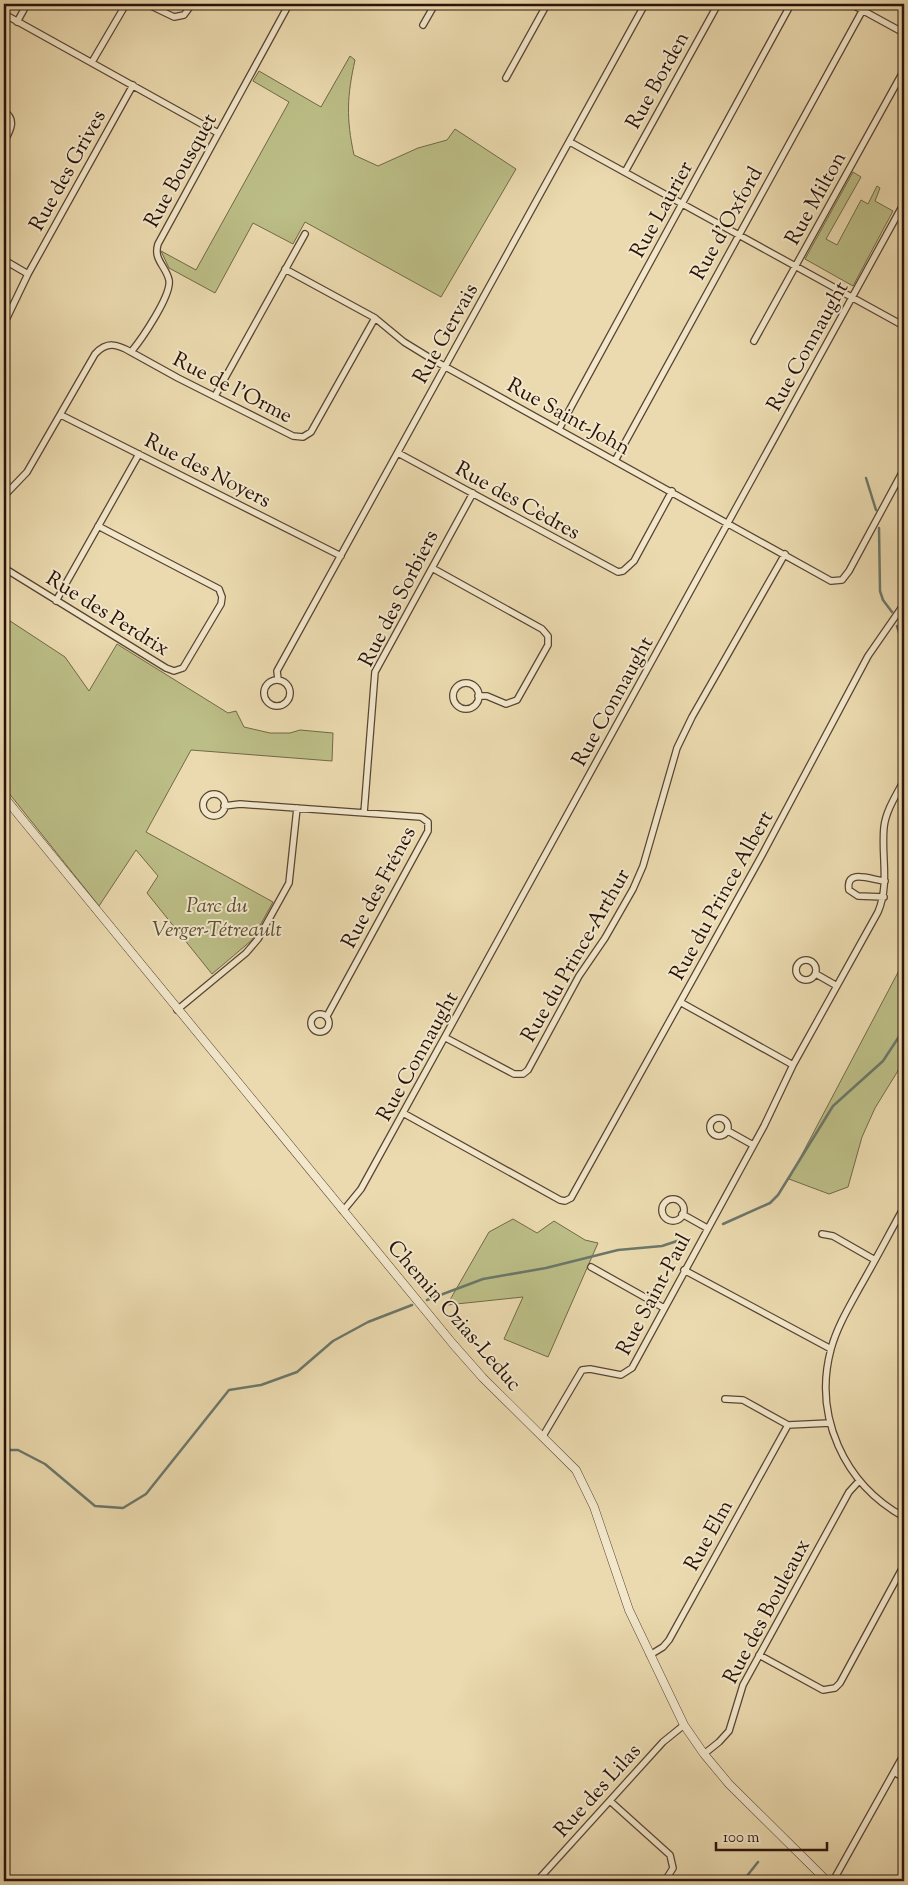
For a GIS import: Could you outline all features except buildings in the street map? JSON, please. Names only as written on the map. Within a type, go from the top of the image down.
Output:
[{"type":"street","points":[[17,22],[27,4]]},
{"type":"street","points":[[92,62],[126,4]]},
{"type":"street","points":[[147,4],[174,17],[186,13],[192,4]]},
{"type":"street","name":"Rue Bousquet","points":[[131,352],[139,344],[170,287],[168,276],[157,258],[158,244],[290,4]]},
{"type":"street","points":[[423,25],[435,4]]},
{"type":"street","points":[[506,78],[547,4]]},
{"type":"street","name":"Rue Gervais","points":[[278,680],[277,670],[646,4]]},
{"type":"street","name":"Rue Borden","points":[[625,172],[718,4]]},
{"type":"street","name":"Rue Laurier","points":[[559,429],[791,4]]},
{"type":"street","points":[[852,4],[864,7],[904,33]]},
{"type":"street","name":"Rue d'Oxford","points":[[616,459],[864,7]]},
{"type":"street","points":[[4,14],[218,132]]},
{"type":"street","name":"Rue Milton","points":[[754,340],[904,70]]},
{"type":"street","name":"Rue des Grives","points":[[4,324],[28,274],[133,85]]},
{"type":"street","points":[[4,111],[10,116],[12,123],[4,142]]},
{"type":"street","points":[[570,142],[904,326]]},
{"type":"street","name":"Rue Connaught","points":[[343,1212],[356,1197],[446,1038],[904,203]]},
{"type":"street","points":[[215,396],[305,234]]},
{"type":"street","points":[[4,260],[28,274]]},
{"type":"street","name":"Rue Saint-John","points":[[285,269],[375,318],[404,342],[446,367],[616,459],[831,580],[842,580],[849,571],[904,469]]},
{"type":"street","name":"Rue de l'Orme","points":[[131,352],[293,436],[306,436],[314,428],[375,318]]},
{"type":"street","points":[[4,496],[24,477],[98,351],[114,344],[131,352]]},
{"type":"street","name":"Rue des Noyers","points":[[61,415],[341,556]]},
{"type":"street","name":"Rue des Cèdres","points":[[398,453],[613,571],[624,571],[634,561],[672,491]]},
{"type":"street","points":[[56,600],[139,454]]},
{"type":"street","name":"Rue des Sorbiers","points":[[364,813],[375,672],[472,493]]},
{"type":"street","name":"Rue des Perdrix","points":[[4,568],[169,669],[178,670],[188,663],[221,604],[222,596],[219,589],[98,526]]},
{"type":"street","name":"Rue du Prince-Arthur","points":[[446,1038],[514,1074],[523,1074],[528,1070],[579,976],[605,938],[633,889],[646,857],[677,748],[692,717],[785,554]]},
{"type":"street","points":[[432,568],[542,629],[548,636],[548,645],[517,700],[506,704],[487,696],[478,696]]},
{"type":"street","name":"Rue du Prince Albert","points":[[403,1114],[566,1201],[571,1198],[868,656],[904,604]]},
{"type":"street","name":"Rue Gervais","points":[[278,680],[286,683],[290,691],[286,703],[277,706],[266,700],[264,692],[270,682],[278,680]]},
{"type":"street","points":[[466,683],[473,685],[478,696],[475,704],[468,708],[459,707],[453,696],[455,688],[466,683]]},
{"type":"street","name":"Rue Saint-Paul","points":[[543,1436],[582,1370],[588,1369],[622,1374],[629,1372],[753,1145],[793,1065],[874,922],[884,897],[884,825],[888,811],[904,780]]},
{"type":"street","name":"Chemin Ozias-Leduc","points":[[4,797],[343,1212],[483,1378],[568,1460],[582,1479],[594,1507],[621,1589],[650,1655],[684,1724],[704,1754],[751,1808],[827,1881]]},
{"type":"street","name":"Rue des Frénes","points":[[224,806],[240,804],[422,817],[427,820],[430,827],[327,1016]]},
{"type":"street","points":[[177,1010],[246,953],[258,939],[290,879],[297,808]]},
{"type":"street","points":[[884,897],[856,896],[850,892],[848,886],[852,878],[858,876],[885,881]]},
{"type":"street","points":[[816,974],[837,986]]},
{"type":"street","points":[[680,1002],[793,1065]]},
{"type":"street","points":[[728,1131],[753,1145]]},
{"type":"street","points":[[904,1207],[844,1317],[831,1350],[826,1382],[830,1423],[844,1458],[859,1481],[885,1506],[904,1517]]},
{"type":"street","name":"Rue Saint-Paul","points":[[682,1214],[707,1228]]},
{"type":"street","points":[[822,1234],[833,1236],[875,1260]]},
{"type":"street","points":[[591,1267],[664,1308]]},
{"type":"street","points":[[684,1270],[831,1350]]},
{"type":"street","points":[[725,1399],[743,1400],[788,1425],[830,1423]]},
{"type":"street","name":"Rue Elm","points":[[650,1655],[663,1647],[669,1640],[788,1425]]},
{"type":"street","name":"Rue des Bouleaux","points":[[704,1754],[729,1731],[741,1690],[759,1655],[849,1492],[859,1481]]},
{"type":"street","points":[[759,1655],[823,1690],[835,1688],[840,1683],[904,1566]]},
{"type":"street","name":"Rue des Lilas","points":[[537,1881],[671,1734],[684,1724]]},
{"type":"street","points":[[833,1881],[904,1754]]},
{"type":"street","points":[[894,1772],[904,1778]]},
{"type":"street","points":[[610,1801],[670,1855],[673,1868],[665,1881]]},
{"type":"green space","points":[[350,56],[355,60],[348,107],[354,155],[378,166],[418,148],[447,140],[455,129],[516,169],[441,297],[305,222],[293,244],[253,223],[215,293],[169,268],[161,251],[196,270],[289,102],[253,81],[259,71],[321,107]]},
{"type":"green space","points":[[853,172],[861,177],[826,239],[837,245],[861,200],[868,204],[877,186],[880,188],[875,201],[893,211],[853,286],[805,259]]},
{"type":"green space","name":"Parc du Verger-Tétreault","points":[[4,617],[65,657],[89,691],[117,644],[228,713],[236,711],[244,727],[270,733],[290,733],[300,730],[333,733],[332,761],[191,750],[146,832],[273,902],[252,940],[212,974],[147,893],[158,876],[136,850],[99,906],[4,787]]},
{"type":"green space","points":[[904,961],[904,1061],[875,1108],[862,1137],[848,1187],[829,1194],[789,1179]]},
{"type":"green space","points":[[513,1219],[537,1233],[554,1221],[585,1240],[598,1243],[548,1357],[504,1339],[523,1297],[447,1305],[489,1232]]},
{"type":"waterway","points":[[866,478],[876,510]]},
{"type":"waterway","points":[[879,528],[880,591],[883,600],[892,612]]},
{"type":"waterway","points":[[897,626],[904,648]]},
{"type":"waterway","points":[[723,1224],[770,1203],[778,1195],[833,1106],[883,1061],[904,1029]]},
{"type":"waterway","points":[[427,1300],[483,1279],[546,1268],[618,1250],[662,1246],[680,1240]]},
{"type":"waterway","points":[[4,1450],[18,1450],[45,1464],[95,1506],[123,1508],[146,1494],[229,1390],[261,1385],[297,1372],[333,1341],[368,1322],[412,1305]]},
{"type":"waterway","points":[[743,1881],[758,1862]]}]
